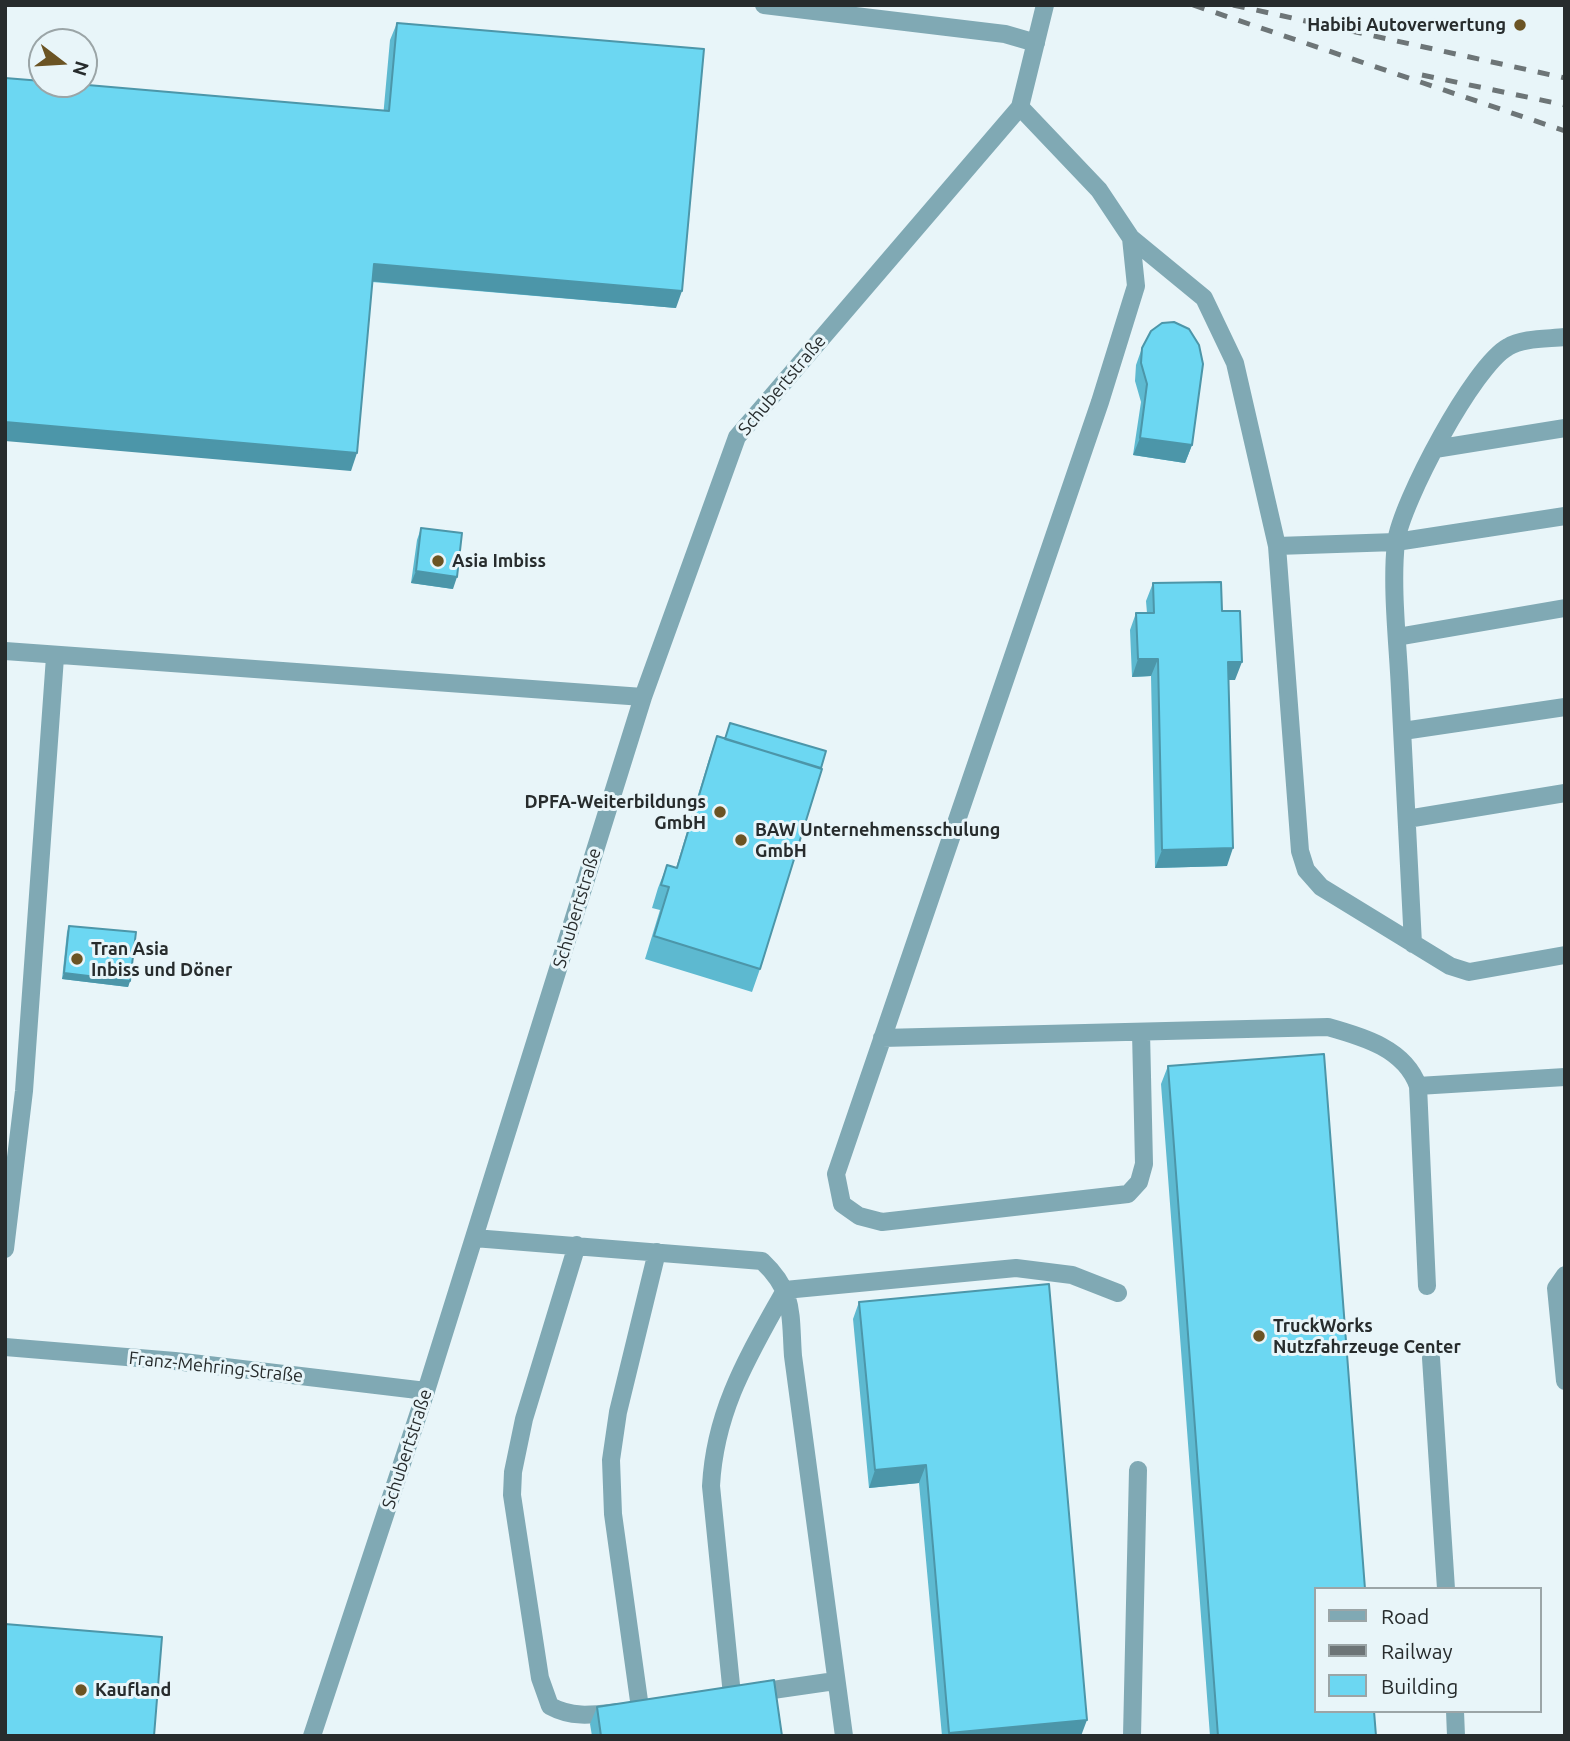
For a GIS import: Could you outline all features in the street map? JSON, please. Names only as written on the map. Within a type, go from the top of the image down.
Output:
[{"type":"street","points":[[764,5],[1005,34],[1036,43]]},
{"type":"street","name":"Schubertstraße","points":[[312,1736],[426,1391],[643,698],[737,437],[1020,107],[1045,5]]},
{"type":"street","points":[[1020,107],[1099,190],[1131,238],[1204,298],[1235,363],[1277,547],[1300,851],[1306,870],[1321,887],[1450,967],[1469,972],[1565,955]]},
{"type":"street","points":[[1131,238],[1136,286],[1104,390],[836,1174],[842,1204],[859,1216],[882,1222],[1128,1194],[1139,1182],[1144,1164],[1141,1032]]},
{"type":"street","points":[[1413,944],[1397,637],[1396,542],[1405,508],[1435,449],[1478,378],[1497,354],[1510,345],[1565,337]]},
{"type":"street","points":[[1435,449],[1565,428]]},
{"type":"street","points":[[1277,547],[1396,542],[1565,516]]},
{"type":"street","points":[[1397,637],[1565,608]]},
{"type":"street","points":[[5,651],[55,657],[380,676],[643,698]]},
{"type":"street","points":[[5,1248],[9,1175],[24,1091],[55,657]]},
{"type":"street","points":[[1402,731],[1565,707]]},
{"type":"street","points":[[1407,819],[1565,793]]},
{"type":"street","points":[[882,1038],[1328,1027],[1350,1033],[1399,1056],[1412,1068],[1418,1086],[1427,1286]]},
{"type":"street","points":[[1418,1086],[1565,1077]]},
{"type":"street","points":[[474,1238],[762,1261],[780,1278],[785,1290],[844,1736]]},
{"type":"street","points":[[577,1245],[524,1419],[512,1494],[540,1678],[550,1706],[563,1713],[584,1716],[646,1707],[613,1514],[611,1460],[618,1412],[657,1252]]},
{"type":"street","points":[[785,1290],[1016,1268],[1072,1275],[1118,1293]]},
{"type":"street","points":[[1565,1275],[1556,1288],[1565,1381]]},
{"type":"street","points":[[785,1290],[727,1399],[712,1456],[711,1486],[725,1696],[835,1681]]},
{"type":"street","name":"Franz-Mehring-Straße","points":[[5,1347],[175,1361],[426,1391]]},
{"type":"street","points":[[1431,1357],[1446,1587]]},
{"type":"street","points":[[1132,1736],[1138,1470]]},
{"type":"street","points":[[1455,1713],[1456,1736]]},
{"type":"building","points":[[397,23],[704,49],[682,291],[374,264],[357,453],[5,422],[5,78],[28,80],[28,98],[98,98],[98,86],[389,111]]},
{"type":"building","points":[[1174,322],[1189,329],[1199,345],[1203,364],[1192,445],[1140,438],[1147,384],[1141,363],[1142,348],[1151,331],[1162,323]]},
{"type":"building","points":[[421,528],[462,533],[457,577],[416,571]]},
{"type":"building","points":[[1221,582],[1222,611],[1240,611],[1242,662],[1228,662],[1233,848],[1162,850],[1158,659],[1138,659],[1136,613],[1154,613],[1153,583]]},
{"type":"building","points":[[730,723],[826,751],[821,768],[725,739]]},
{"type":"building","name":"BAW Unternehmensschulung GmbH","points":[[717,736],[822,769],[760,969],[654,936],[669,887],[661,885],[667,865],[677,868]]},
{"type":"building","points":[[69,926],[136,932],[130,981],[64,973]]},
{"type":"building","name":"TruckWorks Nutzfahrzeuge Center","points":[[1324,1054],[1365,1587],[1314,1587],[1314,1713],[1374,1713],[1376,1736],[1218,1736],[1168,1066]]},
{"type":"building","points":[[1049,1284],[1087,1720],[949,1733],[926,1465],[875,1470],[859,1302]]},
{"type":"building","name":"Kaufland","points":[[5,1624],[162,1637],[154,1736],[5,1736]]},
{"type":"building","points":[[774,1680],[782,1736],[601,1736],[597,1707]]},
{"type":"railway","points":[[1193,5],[1565,131]]},
{"type":"railway","points":[[1233,5],[1565,78]]},
{"type":"railway","points":[[1422,75],[1565,105]]},
{"type":"place","name":"Habibi Autoverwertung","points":[[1520,25]]},
{"type":"place","name":"Asia Imbiss","points":[[438,561]]},
{"type":"place","name":"DPFA-Weiterbildungs GmbH","points":[[720,812]]},
{"type":"place","name":"BAW Unternehmensschulung GmbH","points":[[741,840]]},
{"type":"place","name":"Tran Asia Inbiss und Döner","points":[[77,959]]},
{"type":"place","name":"TruckWorks Nutzfahrzeuge Center","points":[[1259,1336]]},
{"type":"place","name":"Kaufland","points":[[81,1690]]}]
